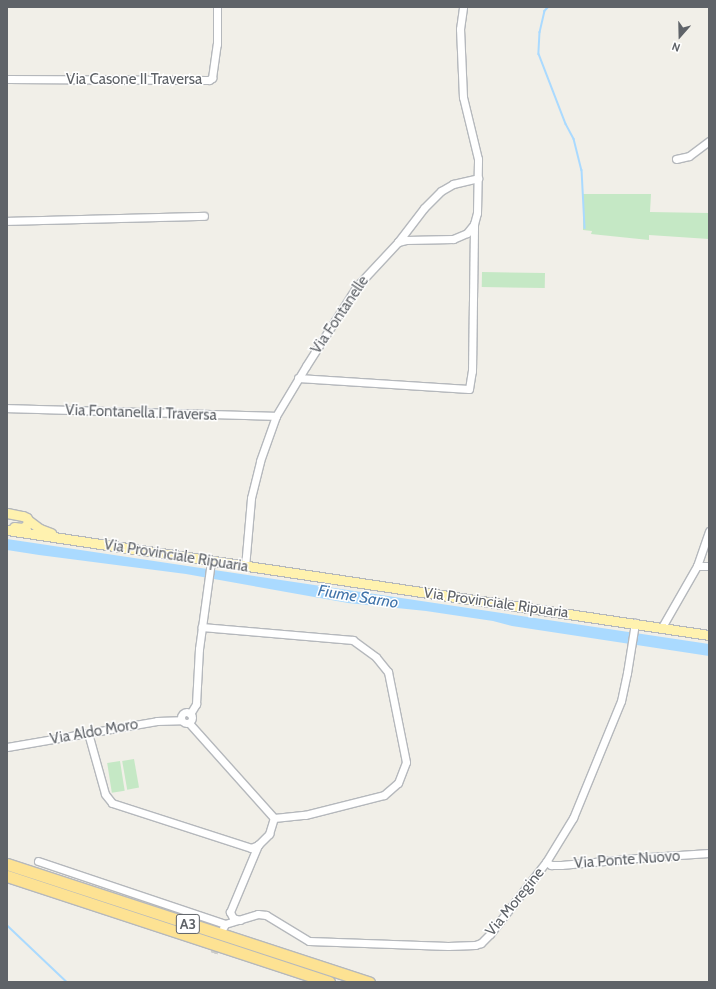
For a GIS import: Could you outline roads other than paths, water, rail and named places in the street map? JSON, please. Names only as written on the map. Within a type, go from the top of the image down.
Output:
[{"type":"highway","name":"A3","points":[[7,864],[369,982]]},
{"type":"highway","name":"A3","points":[[7,876],[329,982]]},
{"type":"main road","name":"Via Provinciale Ripuaria","points":[[7,513],[23,516],[25,524]]},
{"type":"main road","name":"Via Provinciale Ripuaria","points":[[9,529],[25,524],[70,539]]},
{"type":"main road","name":"Via Provinciale Ripuaria","points":[[9,529],[211,563],[635,623],[709,635]]},
{"type":"street","name":"Via Casone II Traversa","points":[[7,79],[209,80],[212,78],[217,44],[217,7]]},
{"type":"street","points":[[298,378],[469,389],[472,371],[474,224],[477,212],[478,160],[462,97],[460,29],[463,7]]},
{"type":"street","points":[[676,159],[689,156],[709,141]]},
{"type":"street","name":"Via Fontanelle","points":[[245,567],[251,498],[260,461],[276,416],[298,378],[357,286],[398,242],[424,208],[441,190],[453,184],[478,178]]},
{"type":"street","points":[[7,221],[204,216]]},
{"type":"street","points":[[398,242],[406,240],[453,239],[467,232],[474,224]]},
{"type":"street","name":"Via Fontanella I Traversa","points":[[7,408],[276,416]]},
{"type":"street","points":[[662,627],[697,566],[709,531]]},
{"type":"street","points":[[189,723],[192,719],[190,714],[196,704],[202,627],[211,563]]},
{"type":"street","points":[[697,566],[709,566]]},
{"type":"street","name":"Via Moregine","points":[[38,861],[224,926],[258,914],[266,914],[309,941],[475,946],[490,934],[546,862],[573,818],[621,701],[635,623]]},
{"type":"street","points":[[202,627],[353,640],[376,657],[388,672],[406,762],[398,783],[384,795],[305,815],[274,818]]},
{"type":"street","points":[[190,714],[183,714],[181,720],[184,723],[189,723],[274,818]]},
{"type":"street","name":"Via Aldo Moro","points":[[7,747],[158,721],[181,720]]},
{"type":"street","points":[[88,733],[105,794],[112,803],[251,848],[258,845],[269,834],[274,818]]},
{"type":"street","points":[[240,920],[233,918],[230,912],[258,845]]},
{"type":"street","name":"Via Ponte Nuovo","points":[[546,862],[551,866],[709,853]]},
{"type":"water","name":"Fiume Sarno","points":[[7,539],[709,644],[709,656],[512,626],[493,621],[426,611],[348,603],[186,574],[7,550]]},
{"type":"waterway","points":[[549,7],[545,11],[540,32],[539,54],[566,124],[574,139],[582,170],[585,228]]},
{"type":"waterway","points":[[7,925],[67,982]]},
{"type":"tunnel","points":[[214,953],[222,931]]}]
